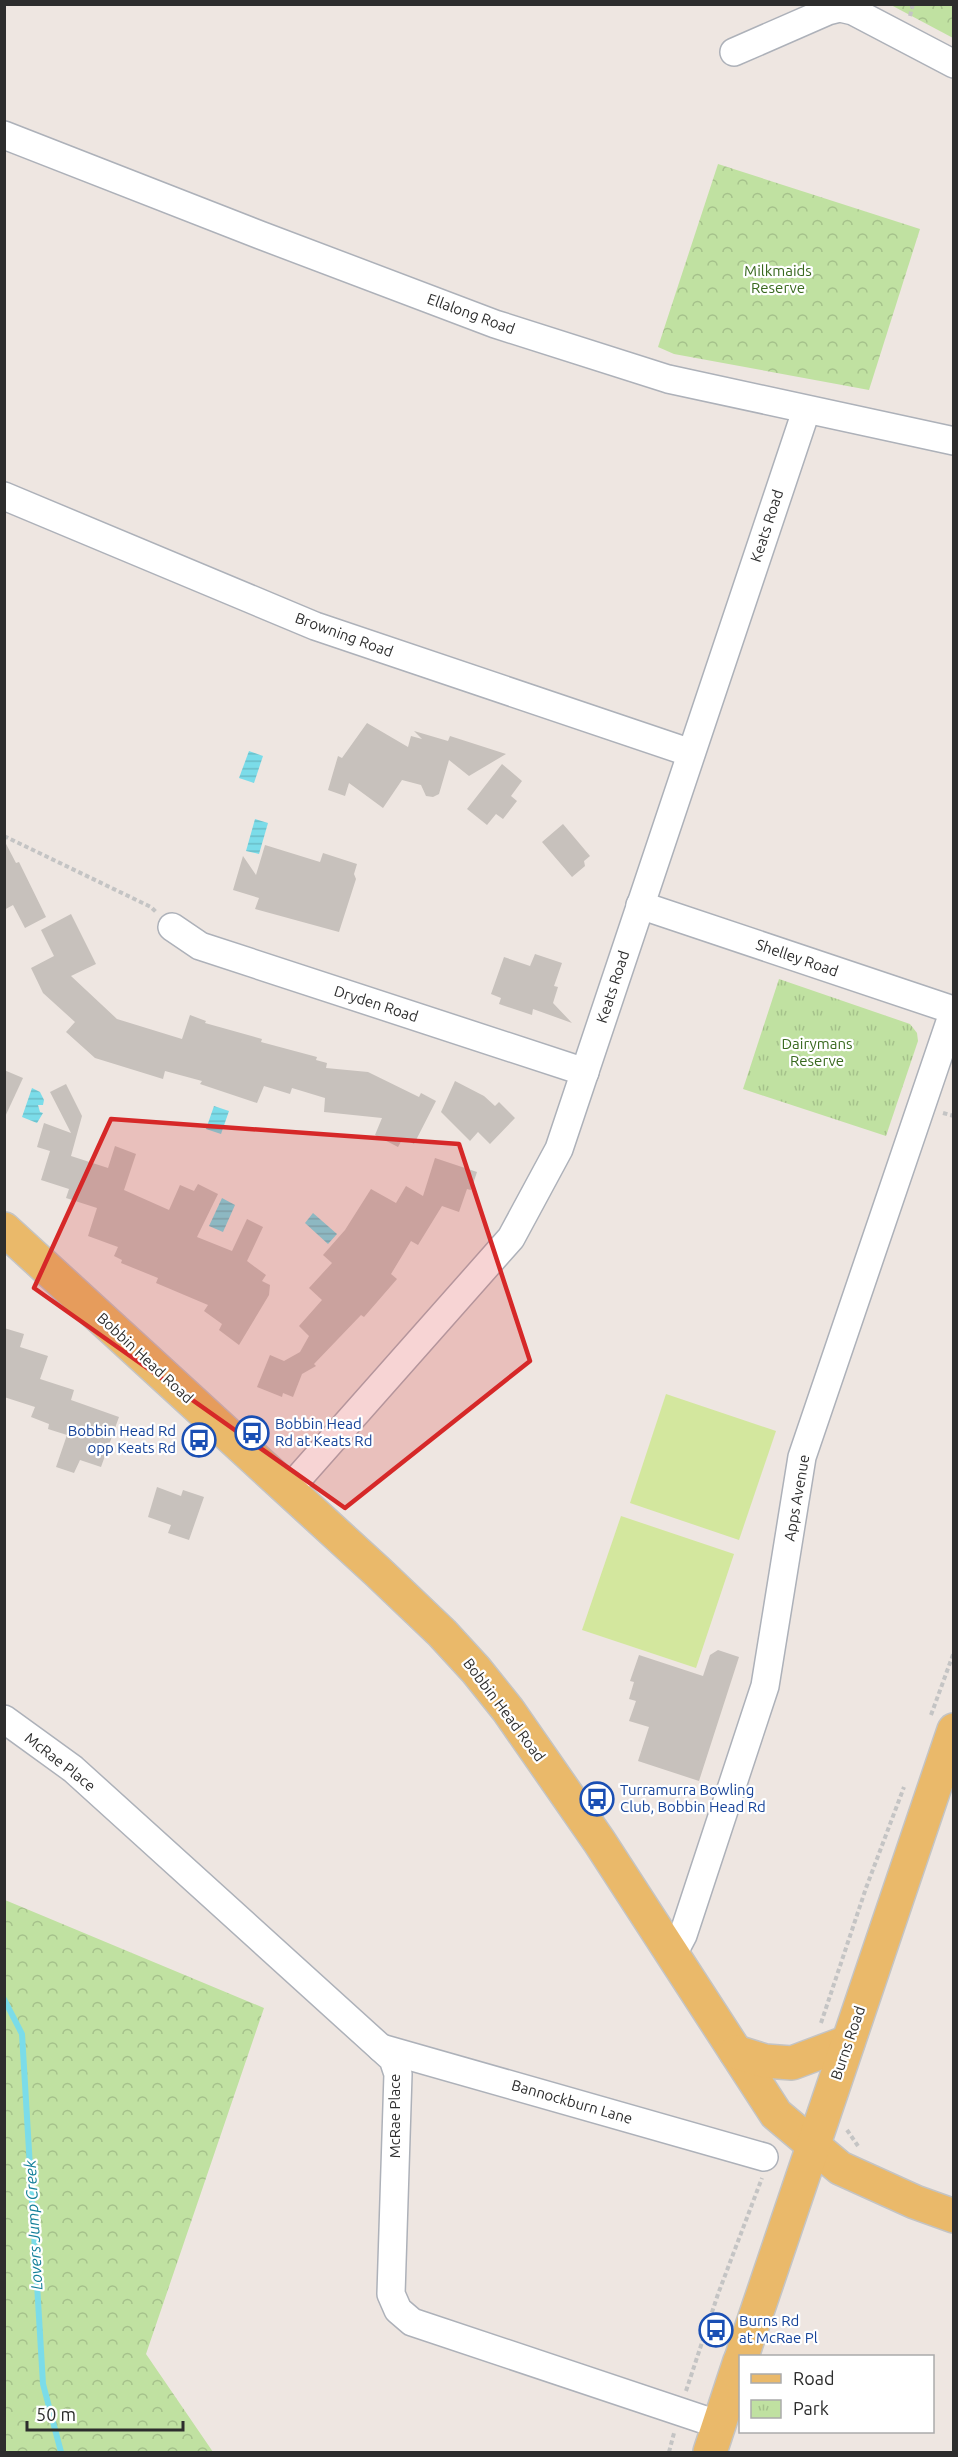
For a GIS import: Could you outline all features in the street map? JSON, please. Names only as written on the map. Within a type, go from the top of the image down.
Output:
[{"type":"main road","name":"Bobbin Head Road","points":[[4,1229],[442,1632],[476,1670],[508,1710],[599,1840],[776,2114],[840,2168],[915,2202],[954,2216]]},
{"type":"main road","name":"Burns Road","points":[[742,2355],[848,2042],[941,1727]]},
{"type":"main road","points":[[736,2052],[765,2061],[792,2063],[848,2042]]},
{"type":"main road","points":[[715,2439],[739,2367]]},
{"type":"street","points":[[734,52],[828,10],[840,8],[853,11],[954,64]]},
{"type":"street","name":"Ellalong Road","points":[[4,135],[495,324],[668,379],[806,411],[954,441]]},
{"type":"street","name":"Keats Road","points":[[288,1490],[511,1238],[559,1149],[806,411]]},
{"type":"street","name":"Browning Road","points":[[4,496],[315,626],[691,753]]},
{"type":"street","name":"Shelley Road","points":[[640,905],[953,1010]]},
{"type":"street","name":"Dryden Road","points":[[172,927],[200,946],[585,1072]]},
{"type":"street","name":"Apps Avenue","points":[[672,1956],[683,1935],[765,1686],[802,1457],[953,1010]]},
{"type":"street","name":"McRae Place","points":[[4,1719],[73,1769],[393,2059],[398,2074],[391,2294],[398,2310],[412,2322],[715,2439]]},
{"type":"street","name":"Bannockburn Lane","points":[[381,2048],[764,2157]]},
{"type":"path","points":[[4,836],[151,907],[172,927]]},
{"type":"path","points":[[941,1727],[954,1652]]},
{"type":"path","points":[[818,2030],[908,1778]]},
{"type":"path","points":[[686,2393],[718,2294],[762,2178],[764,2157]]},
{"type":"path","points":[[669,2452],[673,2435]]},
{"type":"highlighted area","points":[[111,1119],[459,1144],[530,1361],[345,1508],[34,1288]]},
{"type":"green space","points":[[891,5],[953,5],[953,38]]},
{"type":"green space","name":"Milkmaids Reserve","points":[[718,164],[920,229],[869,390],[674,354],[658,347]]},
{"type":"green space","name":"Dairymans Reserve","points":[[779,979],[910,1024],[917,1033],[918,1041],[886,1136],[743,1089]]},
{"type":"green space","points":[[666,1394],[776,1431],[739,1540],[630,1503]]},
{"type":"green space","points":[[621,1516],[734,1554],[696,1668],[582,1630]]},
{"type":"green space","points":[[5,1900],[264,2008],[146,2354],[213,2452],[5,2452]]},
{"type":"water","points":[[249,751],[263,756],[254,783],[239,778]]},
{"type":"water","points":[[255,819],[268,823],[259,854],[246,851]]},
{"type":"water","points":[[32,1088],[40,1092],[44,1100],[43,1105],[38,1105],[40,1112],[43,1113],[37,1123],[22,1117]]},
{"type":"water","points":[[214,1106],[229,1111],[221,1134],[206,1129]]},
{"type":"water","points":[[222,1198],[235,1205],[223,1232],[209,1226]]},
{"type":"water","points":[[313,1213],[337,1234],[328,1244],[305,1223]]},
{"type":"building","points":[[367,723],[408,747],[411,736],[422,739],[414,731],[448,741],[450,736],[506,754],[469,776],[449,760],[439,794],[433,797],[426,796],[421,785],[402,780],[383,808],[349,783],[345,796],[328,790],[338,756],[342,758]]},
{"type":"building","points":[[502,764],[522,781],[511,796],[517,801],[503,819],[496,814],[487,825],[467,809]]},
{"type":"building","points":[[563,824],[590,856],[584,861],[585,866],[572,877],[542,842]]},
{"type":"building","points":[[4,840],[16,863],[19,862],[46,917],[25,928],[13,905],[4,910]]},
{"type":"building","points":[[265,845],[320,862],[323,853],[357,864],[354,874],[356,879],[339,932],[255,909],[259,898],[233,890],[243,856],[256,875]]},
{"type":"building","points":[[71,914],[96,964],[71,976],[117,1019],[182,1039],[190,1015],[206,1021],[205,1023],[262,1039],[261,1042],[317,1057],[316,1060],[327,1063],[326,1068],[368,1072],[419,1097],[421,1093],[436,1101],[414,1144],[403,1138],[398,1147],[375,1135],[382,1118],[324,1112],[325,1098],[292,1088],[290,1094],[264,1086],[257,1103],[200,1084],[202,1081],[165,1071],[163,1079],[95,1058],[66,1032],[75,1022],[43,993],[31,968],[54,956],[41,930]]},
{"type":"building","points":[[535,954],[562,963],[554,986],[558,987],[553,1003],[572,1023],[533,1009],[532,1015],[499,1004],[501,998],[491,994],[504,957],[530,966]]},
{"type":"building","points":[[4,1070],[23,1078],[4,1119]]},
{"type":"building","points":[[455,1081],[484,1096],[495,1106],[499,1102],[515,1118],[490,1144],[478,1132],[470,1141],[441,1112]]},
{"type":"building","points":[[66,1084],[82,1116],[71,1156],[108,1168],[115,1146],[136,1154],[124,1190],[169,1210],[180,1185],[194,1191],[198,1184],[218,1194],[197,1237],[232,1251],[247,1219],[263,1227],[247,1261],[266,1275],[262,1281],[270,1285],[269,1295],[239,1345],[219,1330],[222,1324],[204,1311],[208,1305],[156,1283],[158,1278],[121,1263],[122,1260],[114,1256],[118,1247],[88,1236],[97,1208],[66,1198],[69,1189],[41,1180],[50,1151],[37,1147],[44,1123],[71,1133],[50,1092]]},
{"type":"building","points":[[435,1158],[477,1172],[471,1190],[467,1189],[459,1212],[442,1206],[418,1245],[411,1241],[391,1274],[397,1279],[364,1317],[361,1315],[314,1364],[316,1366],[302,1374],[293,1397],[283,1393],[282,1397],[257,1387],[270,1355],[284,1361],[300,1352],[309,1336],[299,1326],[322,1300],[309,1288],[332,1263],[323,1255],[345,1230],[371,1189],[396,1203],[406,1186],[423,1196]]},
{"type":"building","points":[[4,1328],[24,1334],[20,1347],[48,1356],[40,1379],[74,1390],[71,1400],[119,1417],[101,1467],[80,1460],[74,1473],[56,1467],[67,1435],[48,1429],[49,1424],[31,1417],[35,1407],[4,1397]]},
{"type":"building","points":[[157,1487],[181,1496],[183,1490],[204,1497],[189,1540],[168,1533],[171,1525],[148,1517]]},
{"type":"building","points":[[718,1650],[739,1657],[699,1781],[638,1761],[649,1727],[629,1721],[636,1701],[629,1699],[634,1682],[630,1681],[639,1655],[703,1676],[710,1655]]},
{"type":"waterway","name":"Lovers Jump Creek","points":[[4,1999],[22,2034],[43,2384],[61,2452]]},
{"type":"place","name":"Bobbin Head Rd at Keats Rd","points":[[252,1433]]},
{"type":"place","name":"Bobbin Head Rd opp Keats Rd","points":[[199,1440]]},
{"type":"place","name":"Turramurra Bowling Club, Bobbin Head Rd","points":[[597,1799]]},
{"type":"place","name":"Burns Rd at McRae Pl","points":[[716,2330]]}]
